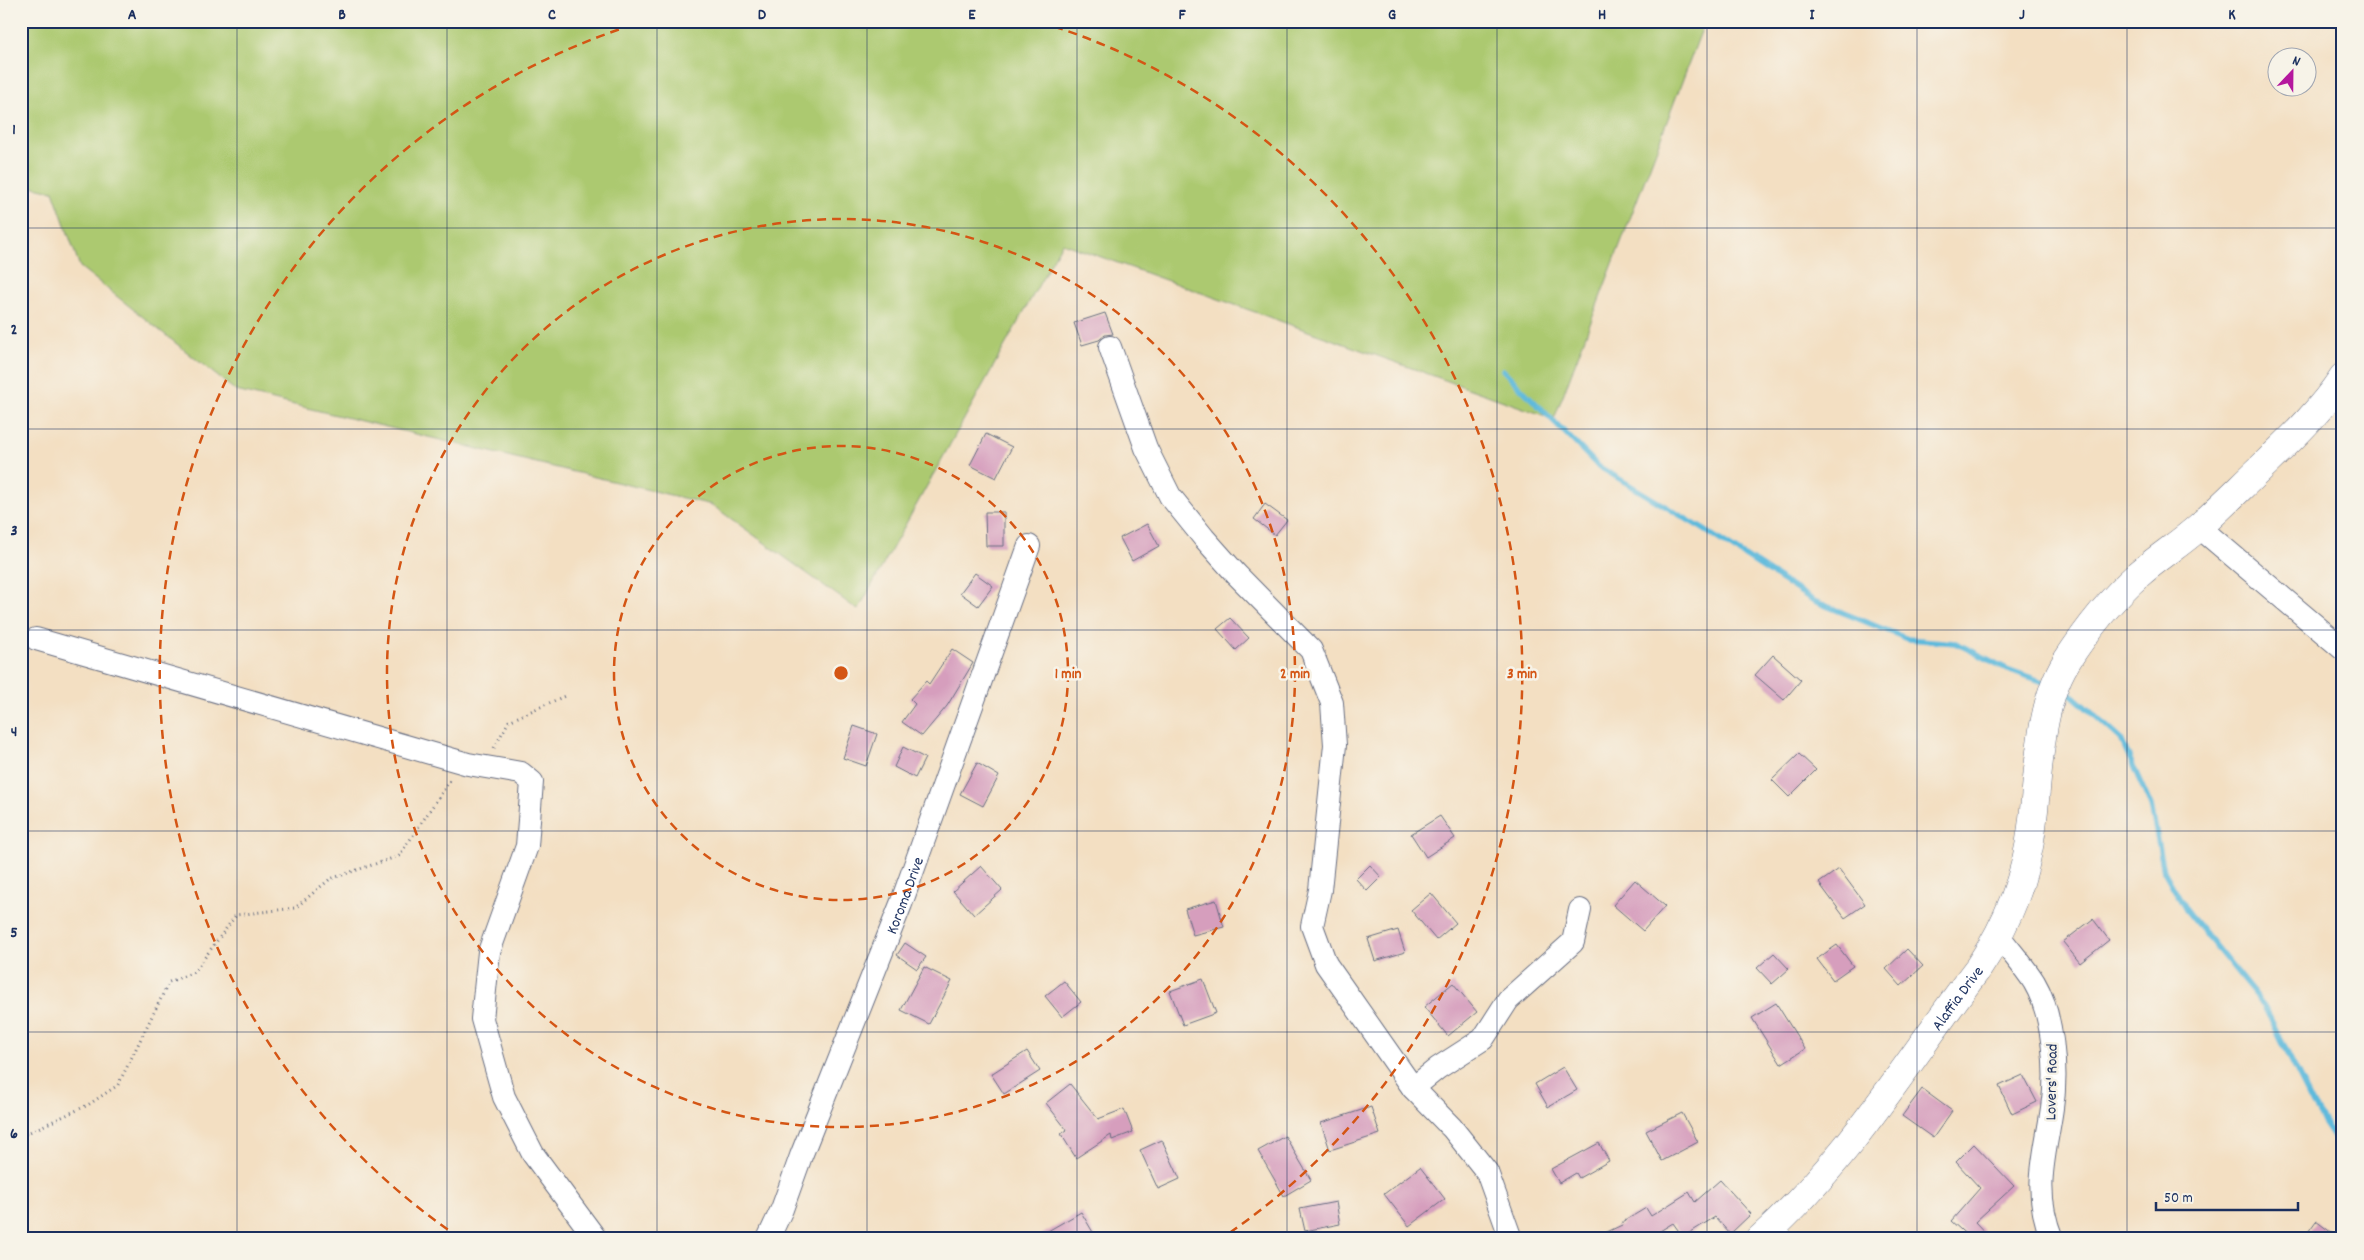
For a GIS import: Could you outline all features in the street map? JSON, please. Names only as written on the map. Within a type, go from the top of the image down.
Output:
[{"type":"street","points":[[1110,347],[1146,448],[1170,496],[1230,567],[1312,650],[1332,703],[1335,745],[1320,890],[1312,926],[1326,964],[1413,1088],[1452,1128],[1487,1172],[1511,1239]]},
{"type":"street","name":"Alaffia Drive","points":[[1760,1239],[1808,1194],[1847,1148],[1999,936],[2018,888],[2028,853],[2049,704],[2065,664],[2090,627],[2114,598],[2138,575],[2199,527],[2308,422],[2329,398],[2343,377]]},
{"type":"street","points":[[2199,527],[2343,648]]},
{"type":"street","name":"Koroma Drive","points":[[768,1239],[782,1209],[904,895],[1029,546]]},
{"type":"street","points":[[36,640],[468,764],[520,773],[532,782],[527,846],[489,952],[482,1018],[504,1097],[533,1154],[596,1239]]},
{"type":"street","points":[[1413,1088],[1438,1068],[1483,1038],[1508,1000],[1573,942],[1580,910]]},
{"type":"street","name":"Lovers' Road","points":[[1999,936],[2034,982],[2048,1013],[2052,1052],[2053,1105],[2040,1181],[2040,1196],[2042,1212],[2052,1239]]},
{"type":"path","points":[[21,1136],[88,1105],[118,1085],[169,982],[194,972],[236,915],[295,908],[330,879],[399,856],[458,768],[491,755],[509,722],[567,695]]},
{"type":"green space","points":[[21,21],[1705,21],[1554,419],[1062,243],[858,610],[712,505],[236,391],[80,267],[53,191],[21,184]]},
{"type":"building","points":[[1105,313],[1113,334],[1105,335],[1099,340],[1082,345],[1074,323]]},
{"type":"building","points":[[986,434],[1012,447],[996,478],[970,465]]},
{"type":"building","points":[[1265,504],[1287,520],[1275,535],[1254,519]]},
{"type":"building","points":[[985,512],[1004,512],[1004,546],[986,546]]},
{"type":"building","points":[[1147,524],[1159,546],[1132,561],[1120,538]]},
{"type":"building","points":[[975,573],[993,586],[978,606],[960,593]]},
{"type":"building","points":[[1230,618],[1249,638],[1236,650],[1217,629]]},
{"type":"building","points":[[952,649],[973,663],[947,706],[922,736],[902,722],[915,704],[910,699],[926,681],[929,684]]},
{"type":"building","points":[[1773,655],[1801,680],[1784,700],[1755,675]]},
{"type":"building","points":[[854,726],[877,734],[866,766],[843,758]]},
{"type":"building","points":[[903,747],[925,758],[915,778],[894,767]]},
{"type":"building","points":[[1799,754],[1816,770],[1789,797],[1772,780]]},
{"type":"building","points":[[977,763],[999,776],[983,806],[960,794]]},
{"type":"building","points":[[1440,816],[1455,838],[1426,857],[1411,834]]},
{"type":"building","points":[[1370,865],[1381,877],[1367,891],[1356,879]]},
{"type":"building","points":[[981,866],[1002,890],[974,915],[953,891]]},
{"type":"building","points":[[1839,869],[1865,904],[1845,918],[1819,883]]},
{"type":"building","points":[[1635,880],[1665,906],[1643,931],[1613,905]]},
{"type":"building","points":[[1431,893],[1456,923],[1436,940],[1411,910]]},
{"type":"building","points":[[1216,900],[1224,927],[1193,935],[1185,909]]},
{"type":"building","points":[[2093,919],[2109,940],[2080,963],[2063,942]]},
{"type":"building","points":[[1398,930],[1405,952],[1375,961],[1368,939]]},
{"type":"building","points":[[905,943],[926,957],[917,969],[897,955]]},
{"type":"building","points":[[1837,945],[1853,966],[1833,980],[1817,959]]},
{"type":"building","points":[[1907,949],[1923,966],[1901,986],[1886,969]]},
{"type":"building","points":[[1774,953],[1789,969],[1772,984],[1757,968]]},
{"type":"building","points":[[924,967],[952,981],[929,1024],[901,1010]]},
{"type":"building","points":[[1203,979],[1216,1013],[1183,1025],[1170,991]]},
{"type":"building","points":[[1064,981],[1081,1002],[1062,1017],[1045,996]]},
{"type":"building","points":[[1453,983],[1477,1012],[1448,1036],[1424,1007]]},
{"type":"building","points":[[1776,1003],[1805,1049],[1781,1064],[1752,1018]]},
{"type":"building","points":[[1027,1051],[1040,1071],[1004,1094],[991,1074]]},
{"type":"building","points":[[1563,1067],[1577,1090],[1548,1107],[1535,1084]]},
{"type":"building","points":[[2023,1075],[2037,1102],[2012,1114],[1999,1086]]},
{"type":"building","points":[[1070,1084],[1098,1119],[1124,1109],[1133,1132],[1112,1140],[1111,1135],[1076,1158],[1061,1134],[1067,1130],[1046,1103]]},
{"type":"building","points":[[1922,1089],[1952,1111],[1933,1138],[1902,1116]]},
{"type":"building","points":[[1371,1107],[1380,1134],[1330,1150],[1321,1123]]},
{"type":"building","points":[[1682,1113],[1698,1142],[1662,1161],[1646,1131]]},
{"type":"building","points":[[1285,1136],[1311,1180],[1284,1196],[1258,1151]]},
{"type":"building","points":[[1162,1140],[1180,1179],[1158,1189],[1140,1150]]},
{"type":"building","points":[[1599,1143],[1609,1161],[1579,1178],[1576,1173],[1559,1183],[1551,1169]]},
{"type":"building","points":[[1974,1144],[2014,1186],[1975,1222],[1991,1239],[1971,1239],[1951,1221],[1980,1188],[1956,1162]]},
{"type":"building","points":[[1420,1167],[1445,1199],[1409,1226],[1384,1194]]},
{"type":"building","points":[[1720,1180],[1751,1214],[1730,1234],[1715,1217],[1683,1237],[1673,1223],[1647,1239],[1592,1239],[1622,1225],[1621,1223],[1646,1208],[1651,1216],[1689,1192],[1695,1202]]},
{"type":"building","points":[[1336,1202],[1340,1224],[1305,1231],[1300,1209]]},
{"type":"building","points":[[1081,1212],[1097,1239],[1034,1239]]},
{"type":"building","points":[[2316,1221],[2340,1239],[2303,1239]]},
{"type":"waterway","points":[[1503,370],[1598,466],[1703,529],[1814,601],[1908,639],[1956,643],[2007,669],[2049,684]]},
{"type":"waterway","points":[[2062,690],[2072,695],[2121,739],[2151,806],[2164,871],[2186,910],[2264,1006],[2318,1114],[2343,1151]]}]
